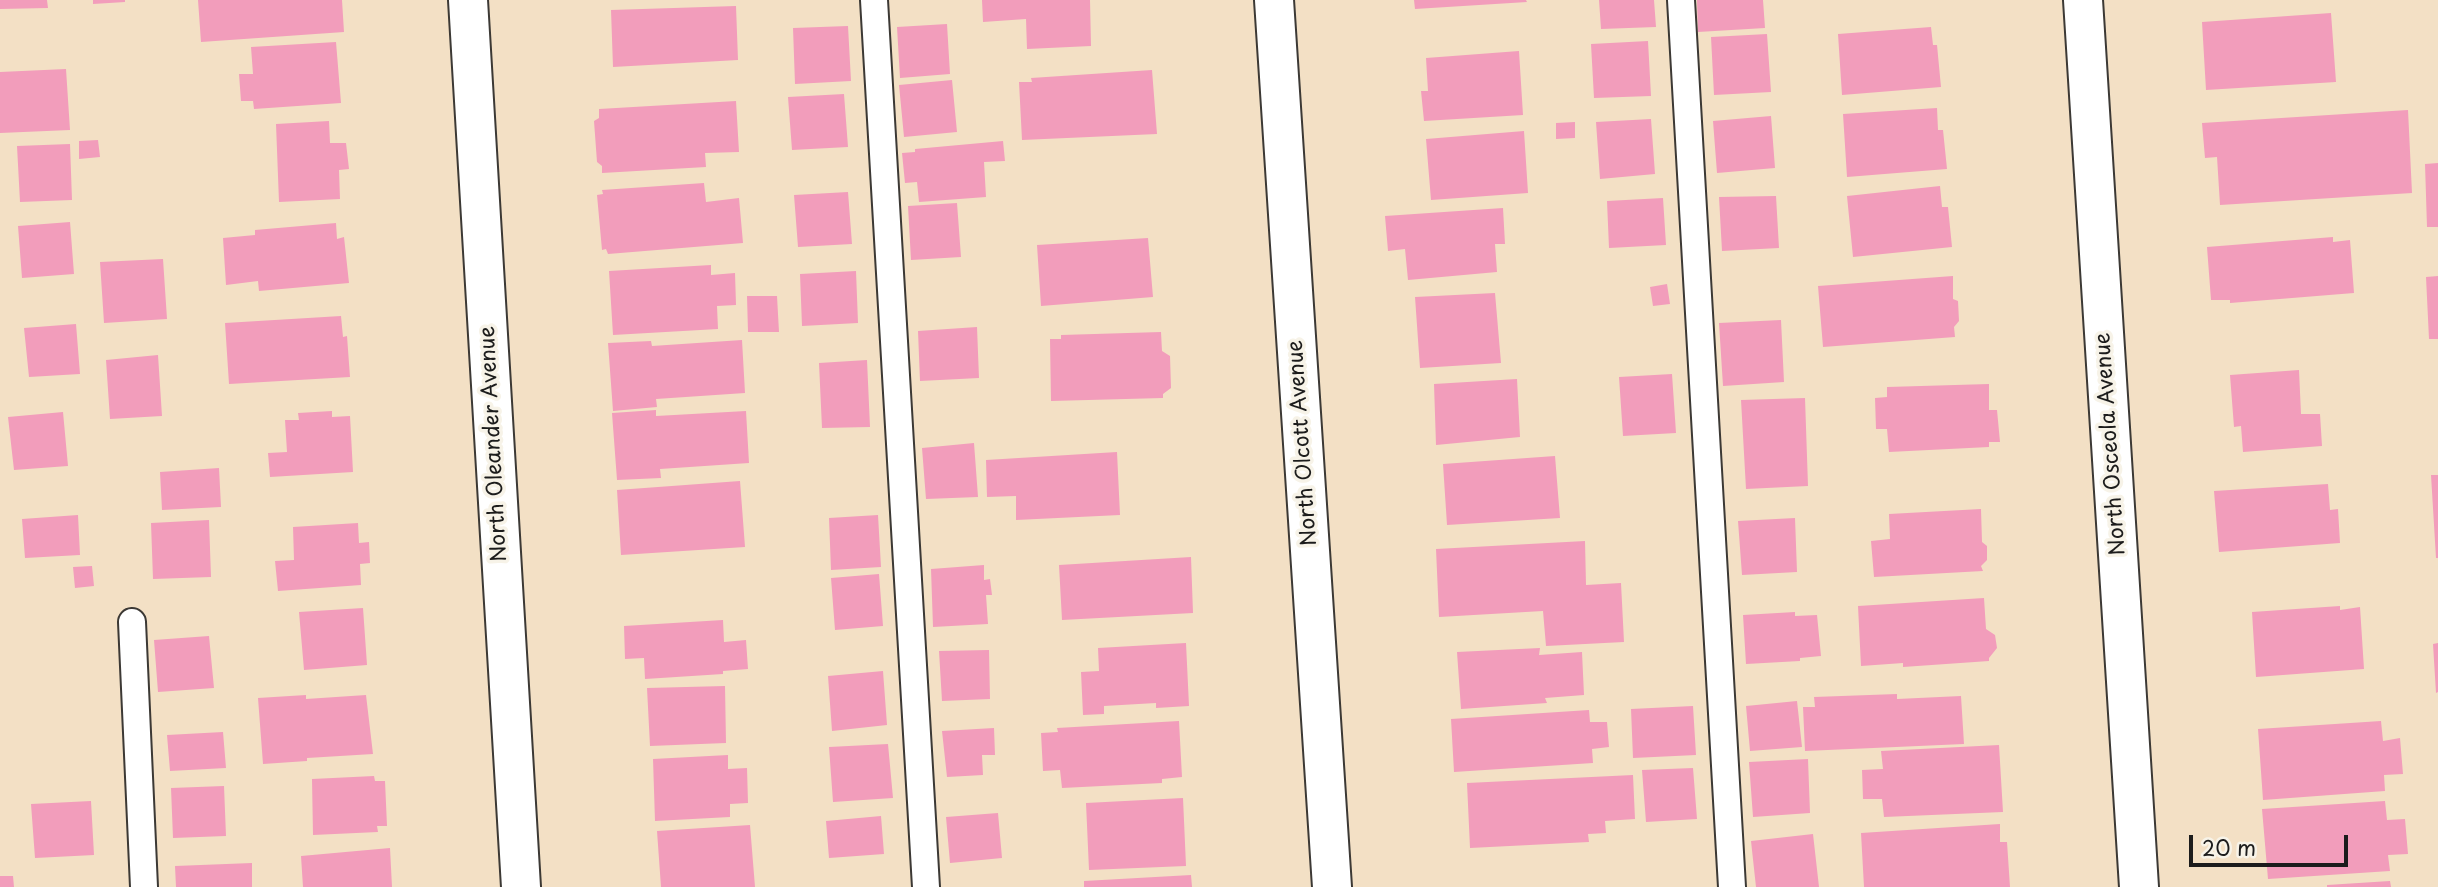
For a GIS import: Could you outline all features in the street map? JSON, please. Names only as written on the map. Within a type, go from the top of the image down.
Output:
[{"type":"street","name":"North Oleander Avenue","points":[[468,0],[521,887]]},
{"type":"street","name":"North Olcott Avenue","points":[[1274,0],[1332,887]]},
{"type":"street","name":"North Osceola Avenue","points":[[2083,0],[2139,887]]},
{"type":"lane","points":[[874,0],[926,887]]},
{"type":"lane","points":[[1681,0],[1732,887]]},
{"type":"lane","points":[[132,622],[144,887]]},
{"type":"building","points":[[0,0],[47,0],[48,8],[0,9]]},
{"type":"building","points":[[93,0],[125,0],[125,2],[93,4]]},
{"type":"building","points":[[198,0],[342,0],[344,32],[201,42]]},
{"type":"building","points":[[982,0],[1090,0],[1091,46],[1027,49],[1026,19],[983,22]]},
{"type":"building","points":[[1414,0],[1526,0],[1527,2],[1415,9]]},
{"type":"building","points":[[1599,0],[1654,0],[1656,27],[1601,29]]},
{"type":"building","points":[[1697,0],[1763,0],[1765,28],[1698,32]]},
{"type":"building","points":[[736,6],[738,60],[613,67],[611,10]]},
{"type":"building","points":[[2331,13],[2336,82],[2206,90],[2202,22]]},
{"type":"building","points":[[947,24],[950,74],[900,78],[897,27]]},
{"type":"building","points":[[848,26],[851,81],[795,84],[793,28]]},
{"type":"building","points":[[1931,27],[1933,45],[1937,45],[1941,87],[1842,95],[1838,34]]},
{"type":"building","points":[[1767,34],[1771,92],[1714,95],[1711,37]]},
{"type":"building","points":[[1648,41],[1651,96],[1594,98],[1591,44]]},
{"type":"building","points":[[336,42],[341,103],[254,109],[253,101],[241,101],[239,74],[253,74],[251,47]]},
{"type":"building","points":[[1519,51],[1523,115],[1424,121],[1421,91],[1428,91],[1426,58]]},
{"type":"building","points":[[66,69],[70,130],[0,133],[0,72]]},
{"type":"building","points":[[1152,70],[1157,134],[1022,140],[1019,82],[1032,82],[1031,78]]},
{"type":"building","points":[[952,80],[957,132],[904,137],[899,85]]},
{"type":"building","points":[[844,94],[848,147],[792,150],[788,97]]},
{"type":"building","points":[[736,101],[739,152],[705,153],[706,167],[602,173],[602,166],[597,162],[594,121],[599,118],[599,109]]},
{"type":"building","points":[[1937,108],[1938,130],[1943,130],[1947,169],[1847,177],[1843,114]]},
{"type":"building","points":[[2408,110],[2412,193],[2220,205],[2217,157],[2205,158],[2202,123]]},
{"type":"building","points":[[1771,116],[1775,168],[1717,173],[1713,121]]},
{"type":"building","points":[[1651,119],[1655,174],[1600,179],[1596,122]]},
{"type":"building","points":[[329,121],[330,143],[346,143],[349,169],[339,170],[340,199],[279,202],[276,124]]},
{"type":"building","points":[[1575,122],[1575,138],[1556,139],[1556,123]]},
{"type":"building","points":[[1524,131],[1528,193],[1431,200],[1426,139]]},
{"type":"building","points":[[98,140],[100,157],[79,159],[79,141]]},
{"type":"building","points":[[1003,141],[1005,161],[984,162],[986,197],[919,202],[917,182],[905,183],[902,153],[915,152],[915,149]]},
{"type":"building","points":[[70,144],[72,200],[20,202],[17,146]]},
{"type":"building","points":[[2438,163],[2438,227],[2427,227],[2425,164]]},
{"type":"building","points":[[704,183],[706,202],[739,198],[743,243],[608,254],[606,249],[602,250],[597,195],[603,194],[602,190]]},
{"type":"building","points":[[1940,186],[1942,207],[1948,207],[1952,247],[1853,257],[1847,196]]},
{"type":"building","points":[[848,192],[852,244],[798,247],[794,195]]},
{"type":"building","points":[[1776,196],[1779,248],[1722,251],[1719,197]]},
{"type":"building","points":[[1663,198],[1666,245],[1609,248],[1607,201]]},
{"type":"building","points":[[957,203],[961,257],[911,260],[908,206]]},
{"type":"building","points":[[1503,208],[1505,244],[1495,244],[1497,272],[1408,280],[1405,249],[1388,251],[1385,216]]},
{"type":"building","points":[[70,222],[74,274],[22,278],[18,226]]},
{"type":"building","points":[[336,223],[337,239],[344,237],[349,283],[259,291],[258,281],[226,285],[223,238],[255,235],[255,230]]},
{"type":"building","points":[[2333,237],[2333,242],[2350,240],[2354,293],[2230,303],[2230,300],[2211,300],[2207,247]]},
{"type":"building","points":[[1148,238],[1153,297],[1041,306],[1037,245]]},
{"type":"building","points":[[163,259],[167,319],[104,323],[100,262]]},
{"type":"building","points":[[711,265],[711,275],[735,273],[736,305],[717,306],[718,329],[613,335],[609,271]]},
{"type":"building","points":[[856,271],[858,323],[802,326],[800,274]]},
{"type":"building","points":[[1953,276],[1953,299],[1958,301],[1959,321],[1954,327],[1955,337],[1823,347],[1818,286]]},
{"type":"building","points":[[2438,276],[2438,339],[2429,339],[2426,277]]},
{"type":"building","points":[[1667,284],[1670,304],[1653,306],[1650,287]]},
{"type":"building","points":[[1495,293],[1501,363],[1420,368],[1415,297]]},
{"type":"building","points":[[747,296],[777,296],[779,332],[748,332]]},
{"type":"building","points":[[341,316],[343,337],[347,336],[350,377],[229,384],[225,323]]},
{"type":"building","points":[[1781,320],[1784,382],[1723,386],[1719,323]]},
{"type":"building","points":[[76,324],[80,374],[29,377],[24,328]]},
{"type":"building","points":[[977,327],[979,378],[920,381],[918,331]]},
{"type":"building","points":[[1161,332],[1162,351],[1170,356],[1171,388],[1163,394],[1163,398],[1051,401],[1050,339],[1061,339],[1061,335]]},
{"type":"building","points":[[742,340],[745,393],[656,399],[657,407],[613,411],[608,343],[651,341],[652,346]]},
{"type":"building","points":[[158,355],[162,416],[110,419],[106,360]]},
{"type":"building","points":[[867,360],[870,427],[822,428],[819,363]]},
{"type":"building","points":[[2299,370],[2301,414],[2320,414],[2322,446],[2243,452],[2241,426],[2234,427],[2230,375]]},
{"type":"building","points":[[1672,374],[1676,433],[1623,436],[1619,377]]},
{"type":"building","points":[[1517,379],[1520,437],[1436,445],[1434,384]]},
{"type":"building","points":[[1989,384],[1989,410],[1997,410],[2000,442],[1989,442],[1989,447],[1889,452],[1887,429],[1876,429],[1875,398],[1887,397],[1887,387]]},
{"type":"building","points":[[1805,398],[1808,486],[1746,489],[1741,400]]},
{"type":"building","points":[[656,410],[656,416],[746,411],[749,463],[660,469],[661,478],[617,480],[612,413]]},
{"type":"building","points":[[332,411],[332,417],[350,416],[353,472],[270,477],[268,453],[287,452],[285,420],[299,420],[298,413]]},
{"type":"building","points":[[63,412],[68,466],[14,470],[8,417]]},
{"type":"building","points":[[974,443],[978,497],[926,499],[922,448]]},
{"type":"building","points":[[1117,452],[1120,515],[1016,520],[1016,496],[987,497],[986,460]]},
{"type":"building","points":[[1555,456],[1560,518],[1447,525],[1443,464]]},
{"type":"building","points":[[219,468],[221,507],[162,510],[160,472]]},
{"type":"building","points":[[2431,475],[2438,475],[2438,558],[2436,558]]},
{"type":"building","points":[[740,481],[745,547],[621,555],[617,490]]},
{"type":"building","points":[[2328,484],[2330,510],[2338,509],[2340,543],[2219,552],[2214,491]]},
{"type":"building","points":[[1981,509],[1982,542],[1987,546],[1987,560],[1981,566],[1983,571],[1874,577],[1871,541],[1890,539],[1889,514]]},
{"type":"building","points":[[78,515],[80,555],[25,558],[22,519]]},
{"type":"building","points":[[878,515],[881,567],[831,570],[829,518]]},
{"type":"building","points":[[1795,518],[1797,572],[1742,575],[1738,521]]},
{"type":"building","points":[[209,520],[211,577],[153,579],[151,523]]},
{"type":"building","points":[[358,523],[359,543],[369,542],[370,563],[360,564],[361,585],[278,591],[275,561],[294,560],[293,527]]},
{"type":"building","points":[[1585,541],[1586,585],[1621,583],[1624,642],[1546,646],[1543,611],[1439,617],[1436,549]]},
{"type":"building","points":[[1191,557],[1193,613],[1062,620],[1059,565]]},
{"type":"building","points":[[984,565],[984,580],[990,579],[992,595],[986,595],[988,624],[933,627],[931,569]]},
{"type":"building","points":[[92,566],[94,586],[75,588],[73,567]]},
{"type":"building","points":[[879,574],[883,626],[835,630],[831,578]]},
{"type":"building","points":[[1984,598],[1986,629],[1995,635],[1997,648],[1989,661],[1903,667],[1903,663],[1861,666],[1858,606]]},
{"type":"building","points":[[2340,606],[2340,610],[2360,607],[2364,669],[2256,677],[2252,612]]},
{"type":"building","points":[[363,608],[367,665],[304,670],[299,612]]},
{"type":"building","points":[[1795,612],[1795,616],[1817,615],[1821,656],[1800,658],[1800,661],[1746,664],[1743,615]]},
{"type":"building","points":[[723,620],[724,642],[746,640],[748,669],[723,671],[723,674],[645,679],[644,658],[625,659],[624,626]]},
{"type":"building","points":[[209,636],[214,688],[158,692],[154,640]]},
{"type":"building","points":[[1186,643],[1189,706],[1156,708],[1156,703],[1104,706],[1104,714],[1083,715],[1081,672],[1099,671],[1098,648]]},
{"type":"building","points":[[2438,643],[2438,692],[2436,693],[2433,644]]},
{"type":"building","points":[[1540,648],[1539,655],[1582,652],[1584,695],[1545,698],[1547,703],[1461,709],[1457,652]]},
{"type":"building","points":[[989,650],[990,699],[942,701],[939,651]]},
{"type":"building","points":[[883,671],[887,725],[832,731],[828,676]]},
{"type":"building","points":[[725,686],[726,743],[650,746],[647,688]]},
{"type":"building","points":[[1897,694],[1897,699],[1961,696],[1964,744],[1805,751],[1803,707],[1815,707],[1814,697]]},
{"type":"building","points":[[306,695],[306,699],[366,695],[373,754],[263,764],[258,698]]},
{"type":"building","points":[[1797,701],[1802,747],[1750,751],[1746,706]]},
{"type":"building","points":[[1693,706],[1696,755],[1633,758],[1631,709]]},
{"type":"building","points":[[1589,710],[1590,722],[1607,722],[1609,747],[1592,749],[1593,763],[1454,772],[1451,719]]},
{"type":"building","points":[[1179,721],[1182,777],[1162,779],[1162,783],[1062,788],[1060,770],[1043,771],[1041,733],[1058,732],[1057,728]]},
{"type":"building","points":[[2381,721],[2383,741],[2400,738],[2403,774],[2384,775],[2385,791],[2263,800],[2258,729]]},
{"type":"building","points":[[994,728],[995,755],[982,755],[983,775],[947,777],[942,731]]},
{"type":"building","points":[[223,732],[226,768],[170,771],[167,735]]},
{"type":"building","points":[[888,744],[893,798],[833,802],[829,747]]},
{"type":"building","points":[[1999,745],[2003,812],[1884,817],[1882,799],[1863,799],[1862,770],[1883,769],[1881,751]]},
{"type":"building","points":[[728,755],[728,769],[747,768],[748,803],[730,804],[730,817],[655,821],[653,759]]},
{"type":"building","points":[[1808,759],[1810,813],[1753,817],[1749,762]]},
{"type":"building","points":[[1693,768],[1697,819],[1646,822],[1642,770]]},
{"type":"building","points":[[1633,775],[1635,819],[1605,821],[1606,833],[1588,834],[1589,842],[1470,848],[1467,783]]},
{"type":"building","points":[[374,776],[375,781],[385,781],[387,826],[377,826],[378,832],[313,835],[312,779]]},
{"type":"building","points":[[224,786],[226,836],[173,838],[171,788]]},
{"type":"building","points":[[1183,798],[1186,866],[1089,870],[1086,803]]},
{"type":"building","points":[[91,801],[94,855],[35,858],[31,804]]},
{"type":"building","points":[[2385,801],[2387,820],[2405,819],[2408,854],[2388,855],[2390,871],[2268,879],[2262,809]]},
{"type":"building","points":[[998,813],[1002,858],[950,863],[946,817]]},
{"type":"building","points":[[881,816],[884,854],[829,858],[826,821]]},
{"type":"building","points":[[2000,824],[2000,842],[2007,842],[2010,887],[1864,887],[1861,833]]},
{"type":"building","points":[[750,825],[755,887],[661,887],[657,831]]},
{"type":"building","points":[[1813,834],[1819,887],[1756,887],[1751,841]]},
{"type":"building","points":[[390,848],[392,887],[303,887],[301,856]]},
{"type":"building","points":[[252,863],[252,887],[176,887],[175,866]]},
{"type":"building","points":[[1191,875],[1192,887],[1084,887],[1084,881]]},
{"type":"building","points":[[0,876],[13,876],[14,887],[0,887]]},
{"type":"building","points":[[2390,881],[2391,887],[2327,887],[2327,885]]}]
